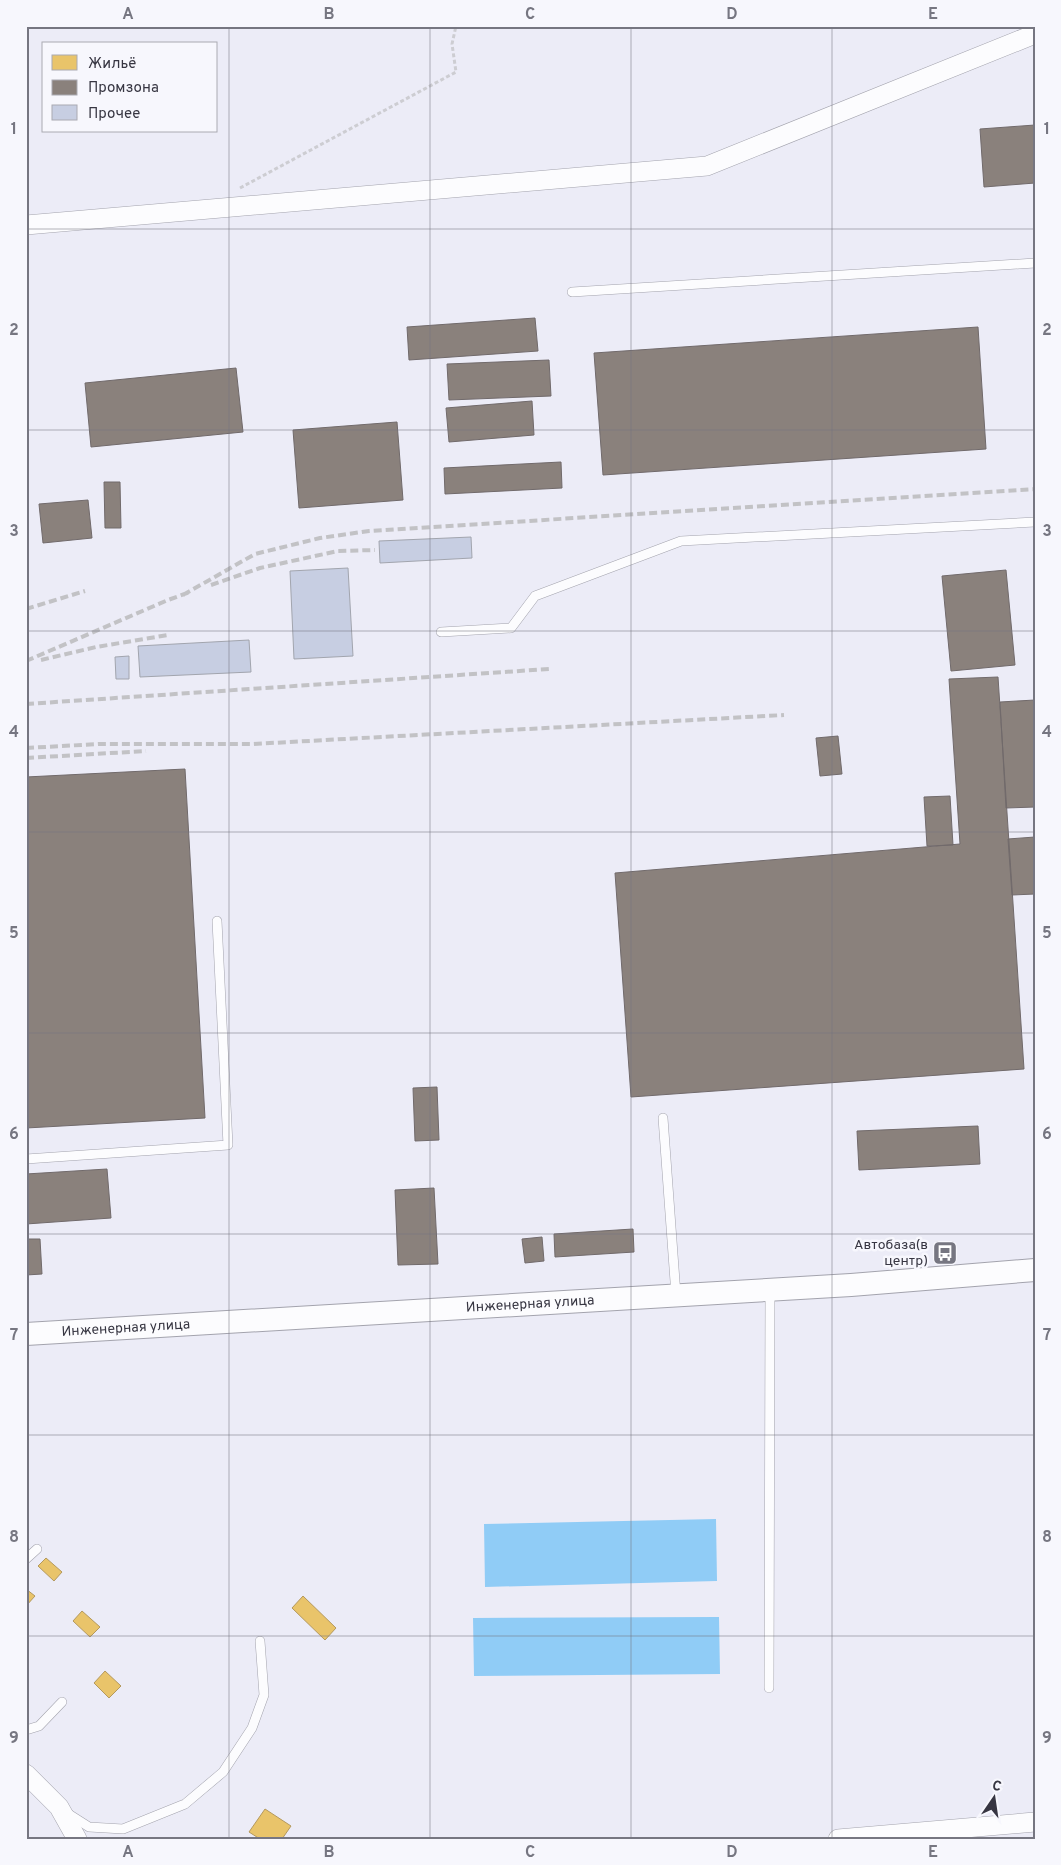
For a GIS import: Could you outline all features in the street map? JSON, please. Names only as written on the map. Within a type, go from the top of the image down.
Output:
[{"type":"street","points":[[26,225],[707,166],[1035,34]]},
{"type":"street","name":"Инженерная улица","points":[[26,1334],[676,1296],[1035,1270]]},
{"type":"street","points":[[26,1774],[59,1808],[77,1839]]},
{"type":"street","points":[[847,1838],[1035,1822]]},
{"type":"lane","points":[[572,292],[1035,263]]},
{"type":"lane","points":[[441,632],[511,628],[535,596],[681,541],[1035,522]]},
{"type":"lane","points":[[26,1159],[228,1146],[217,921]]},
{"type":"lane","points":[[663,1118],[676,1296]]},
{"type":"lane","points":[[769,1688],[770,1290]]},
{"type":"lane","points":[[26,1560],[37,1549]]},
{"type":"lane","points":[[59,1808],[89,1827],[123,1829],[185,1804],[223,1772],[252,1728],[264,1695],[260,1641]]},
{"type":"lane","points":[[26,1730],[39,1726],[62,1702]]},
{"type":"path","points":[[233,191],[456,72],[452,44],[456,26]]},
{"type":"water","points":[[716,1519],[717,1581],[485,1587],[484,1524]]},
{"type":"water","points":[[719,1617],[720,1674],[474,1676],[473,1618]]},
{"type":"building: Жильё","points":[[46,1558],[62,1572],[54,1581],[38,1566]]},
{"type":"building: Жильё","points":[[26,1589],[35,1596],[26,1606]]},
{"type":"building: Жильё","points":[[303,1596],[336,1628],[325,1640],[292,1608]]},
{"type":"building: Жильё","points":[[82,1611],[100,1627],[90,1637],[73,1621]]},
{"type":"building: Жильё","points":[[105,1671],[121,1686],[109,1698],[94,1683]]},
{"type":"building: Жильё","points":[[265,1809],[291,1826],[282,1839],[260,1839],[249,1832]]},
{"type":"building: Промзона","points":[[1035,125],[1035,183],[984,187],[980,129]]},
{"type":"building: Промзона","points":[[535,318],[538,351],[409,360],[407,327]]},
{"type":"building: Промзона","points":[[978,327],[986,449],[603,475],[594,353]]},
{"type":"building: Промзона","points":[[549,360],[551,396],[449,400],[447,364]]},
{"type":"building: Промзона","points":[[236,368],[243,432],[91,447],[85,383]]},
{"type":"building: Промзона","points":[[532,401],[534,435],[449,442],[446,408]]},
{"type":"building: Промзона","points":[[397,422],[403,500],[299,508],[293,430]]},
{"type":"building: Промзона","points":[[561,462],[562,488],[445,494],[444,468]]},
{"type":"building: Промзона","points":[[104,482],[120,482],[121,528],[105,528]]},
{"type":"building: Промзона","points":[[88,500],[92,538],[43,543],[39,504]]},
{"type":"building: Промзона","points":[[1006,570],[1015,665],[951,671],[942,576]]},
{"type":"building: Промзона","points":[[998,677],[1024,1069],[631,1097],[615,873],[960,844],[949,679]]},
{"type":"building: Промзона","points":[[1035,700],[1035,807],[1006,808],[1000,702]]},
{"type":"building: Промзона","points":[[838,736],[842,774],[820,776],[816,738]]},
{"type":"building: Промзона","points":[[185,769],[205,1118],[26,1128],[26,777]]},
{"type":"building: Промзона","points":[[950,796],[953,845],[927,846],[924,797]]},
{"type":"building: Промзона","points":[[1035,837],[1035,894],[1012,895],[1008,839]]},
{"type":"building: Промзона","points":[[437,1087],[439,1140],[415,1141],[413,1088]]},
{"type":"building: Промзона","points":[[978,1126],[980,1164],[859,1170],[857,1131]]},
{"type":"building: Промзона","points":[[107,1169],[111,1218],[26,1224],[26,1174]]},
{"type":"building: Промзона","points":[[434,1188],[438,1264],[398,1265],[395,1190]]},
{"type":"building: Промзона","points":[[633,1229],[634,1252],[555,1257],[554,1234]]},
{"type":"building: Промзона","points":[[542,1237],[544,1261],[525,1263],[522,1239]]},
{"type":"building: Промзона","points":[[26,1239],[40,1239],[42,1274],[26,1275]]},
{"type":"building: Прочее","points":[[471,537],[472,558],[380,563],[379,541]]},
{"type":"building: Прочее","points":[[348,568],[353,656],[294,659],[290,571]]},
{"type":"building: Прочее","points":[[249,640],[251,672],[140,677],[138,646]]},
{"type":"building: Прочее","points":[[129,656],[129,679],[116,679],[115,657]]},
{"type":"railway","points":[[183,595],[255,554],[320,538],[369,531],[1035,489]]},
{"type":"railway","points":[[211,585],[260,568],[338,551],[375,550]]},
{"type":"railway","points":[[26,609],[85,591]]},
{"type":"railway","points":[[26,661],[190,592]]},
{"type":"railway","points":[[41,660],[96,647],[168,635]]},
{"type":"railway","points":[[26,704],[549,669]]},
{"type":"railway","points":[[26,748],[99,744],[253,744],[784,715]]},
{"type":"railway","points":[[26,758],[146,751]]},
{"type":"place","name":"Автобаза(в центр)","points":[[945,1253]]}]
